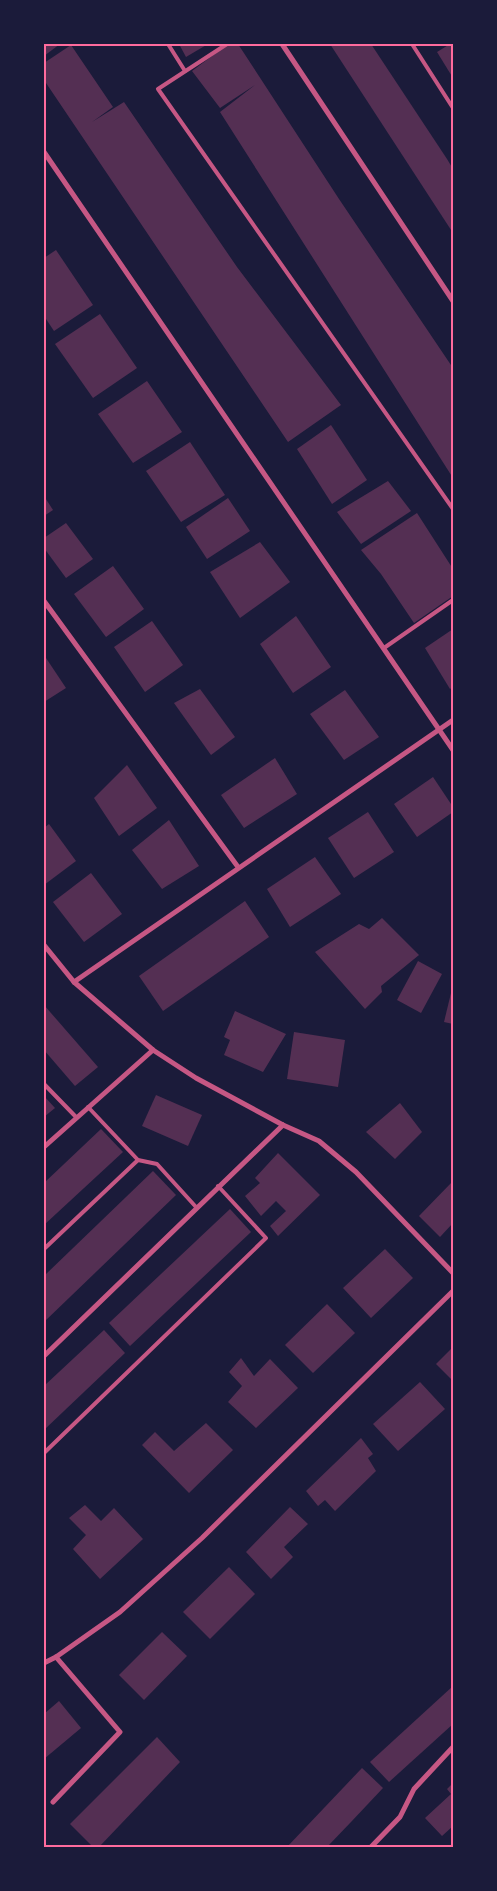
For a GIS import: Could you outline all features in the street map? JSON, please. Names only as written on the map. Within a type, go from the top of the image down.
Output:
[{"type":"street","points":[[282,44],[453,301]]},
{"type":"street","points":[[44,152],[453,750]]},
{"type":"street","points":[[44,601],[238,867]]},
{"type":"street","points":[[74,982],[453,720]]},
{"type":"street","points":[[45,949],[74,982],[153,1050],[196,1078],[283,1126],[319,1141],[356,1172],[453,1273]]},
{"type":"street","points":[[44,1147],[153,1050]]},
{"type":"street","points":[[44,1356],[196,1207],[283,1126]]},
{"type":"street","points":[[44,1663],[56,1657],[120,1612],[195,1544],[453,1291]]},
{"type":"street","points":[[53,1802],[120,1732],[56,1657]]},
{"type":"street","points":[[371,1847],[400,1817],[414,1789],[453,1747]]},
{"type":"lane","points":[[168,44],[185,71]]},
{"type":"lane","points":[[227,44],[158,89],[453,509]]},
{"type":"lane","points":[[412,44],[453,108]]},
{"type":"lane","points":[[384,648],[453,600]]},
{"type":"lane","points":[[44,1084],[76,1117]]},
{"type":"lane","points":[[88,1106],[138,1160],[157,1164],[196,1207]]},
{"type":"lane","points":[[44,1249],[138,1160]]},
{"type":"lane","points":[[44,1453],[266,1238],[218,1186]]},
{"type":"building","points":[[44,44],[60,44],[44,56]]},
{"type":"building","points":[[179,44],[208,44],[186,57]]},
{"type":"building","points":[[228,44],[238,44],[339,199],[453,368],[453,478],[220,112],[255,85],[220,108],[192,71]]},
{"type":"building","points":[[330,44],[371,44],[447,159],[453,169],[453,233]]},
{"type":"building","points":[[453,44],[453,78],[437,52]]},
{"type":"building","points":[[71,45],[113,107],[92,122],[124,102],[237,267],[341,405],[288,442],[44,80],[44,63]]},
{"type":"building","points":[[56,250],[93,305],[54,331],[44,316],[44,258]]},
{"type":"building","points":[[100,314],[137,368],[93,398],[55,344]]},
{"type":"building","points":[[147,381],[182,432],[133,463],[98,414]]},
{"type":"building","points":[[331,425],[367,480],[332,504],[297,449]]},
{"type":"building","points":[[190,442],[225,495],[181,522],[146,471]]},
{"type":"building","points":[[388,481],[411,511],[361,544],[337,512]]},
{"type":"building","points":[[44,496],[53,510],[44,516]]},
{"type":"building","points":[[228,498],[250,531],[207,559],[186,527]]},
{"type":"building","points":[[417,513],[453,569],[453,596],[414,623],[381,574],[361,550]]},
{"type":"building","points":[[66,523],[93,559],[66,578],[44,548],[44,538]]},
{"type":"building","points":[[260,542],[290,582],[240,618],[210,572]]},
{"type":"building","points":[[113,566],[144,609],[106,637],[74,594]]},
{"type":"building","points":[[296,616],[331,667],[293,693],[260,644]]},
{"type":"building","points":[[152,621],[183,665],[145,692],[114,647]]},
{"type":"building","points":[[453,629],[453,687],[450,689],[425,648]]},
{"type":"building","points":[[44,655],[66,688],[44,702]]},
{"type":"building","points":[[200,689],[235,737],[211,755],[174,703]]},
{"type":"building","points":[[345,690],[379,737],[344,760],[310,714]]},
{"type":"building","points":[[275,758],[297,794],[244,828],[221,795]]},
{"type":"building","points":[[127,765],[157,808],[119,836],[94,798]]},
{"type":"building","points":[[433,777],[453,807],[453,812],[417,837],[394,804]]},
{"type":"building","points":[[368,812],[394,852],[354,878],[328,838]]},
{"type":"building","points":[[169,820],[199,866],[162,889],[132,850]]},
{"type":"building","points":[[49,824],[76,861],[44,885],[44,828]]},
{"type":"building","points":[[315,857],[341,894],[290,927],[267,889]]},
{"type":"building","points":[[91,873],[122,914],[84,942],[53,902]]},
{"type":"building","points":[[245,901],[269,937],[163,1011],[139,976]]},
{"type":"building","points":[[382,918],[419,955],[381,986],[382,992],[365,1009],[315,952],[359,924],[369,929]]},
{"type":"building","points":[[418,961],[442,974],[421,1013],[397,1000]]},
{"type":"building","points":[[451,993],[453,994],[453,1024],[444,1022]]},
{"type":"building","points":[[44,1005],[98,1067],[75,1086],[44,1050]]},
{"type":"building","points":[[235,1011],[286,1034],[263,1072],[224,1055],[230,1040],[224,1037]]},
{"type":"building","points":[[294,1032],[345,1040],[338,1087],[287,1079]]},
{"type":"building","points":[[156,1095],[202,1115],[188,1146],[142,1126]]},
{"type":"building","points":[[44,1096],[55,1108],[44,1117]]},
{"type":"building","points":[[400,1103],[422,1132],[395,1159],[366,1132]]},
{"type":"building","points":[[101,1129],[123,1152],[44,1225],[44,1183]]},
{"type":"building","points":[[278,1153],[320,1195],[278,1236],[270,1226],[286,1211],[276,1201],[261,1216],[245,1196],[260,1183],[255,1178]]},
{"type":"building","points":[[153,1171],[176,1195],[44,1322],[44,1276]]},
{"type":"building","points":[[453,1181],[453,1223],[440,1237],[419,1216]]},
{"type":"building","points":[[230,1209],[251,1232],[130,1346],[109,1323]]},
{"type":"building","points":[[385,1249],[413,1278],[371,1318],[343,1288]]},
{"type":"building","points":[[327,1304],[355,1333],[313,1373],[285,1345]]},
{"type":"building","points":[[104,1330],[125,1353],[44,1430],[44,1386]]},
{"type":"building","points":[[453,1347],[453,1381],[436,1364]]},
{"type":"building","points":[[241,1358],[254,1376],[270,1359],[298,1388],[256,1428],[228,1402],[242,1386],[229,1372]]},
{"type":"building","points":[[420,1382],[445,1409],[398,1451],[373,1424]]},
{"type":"building","points":[[206,1423],[233,1450],[189,1493],[142,1445],[155,1432],[174,1451]]},
{"type":"building","points":[[361,1438],[373,1454],[368,1458],[376,1471],[335,1511],[325,1500],[318,1506],[306,1491]]},
{"type":"building","points":[[85,1505],[101,1521],[114,1508],[143,1539],[100,1579],[73,1549],[86,1535],[69,1518]]},
{"type":"building","points":[[290,1507],[308,1524],[284,1547],[293,1557],[271,1579],[246,1552]]},
{"type":"building","points":[[229,1567],[255,1594],[210,1639],[183,1612]]},
{"type":"building","points":[[162,1632],[187,1656],[144,1700],[119,1675]]},
{"type":"building","points":[[453,1686],[453,1724],[389,1782],[370,1762]]},
{"type":"building","points":[[59,1701],[81,1728],[44,1759],[44,1714]]},
{"type":"building","points":[[157,1737],[180,1762],[99,1847],[93,1847],[70,1824]]},
{"type":"building","points":[[362,1768],[383,1788],[351,1822],[327,1847],[287,1847]]},
{"type":"building","points":[[453,1783],[453,1826],[442,1836],[425,1818],[451,1794],[447,1789]]}]
